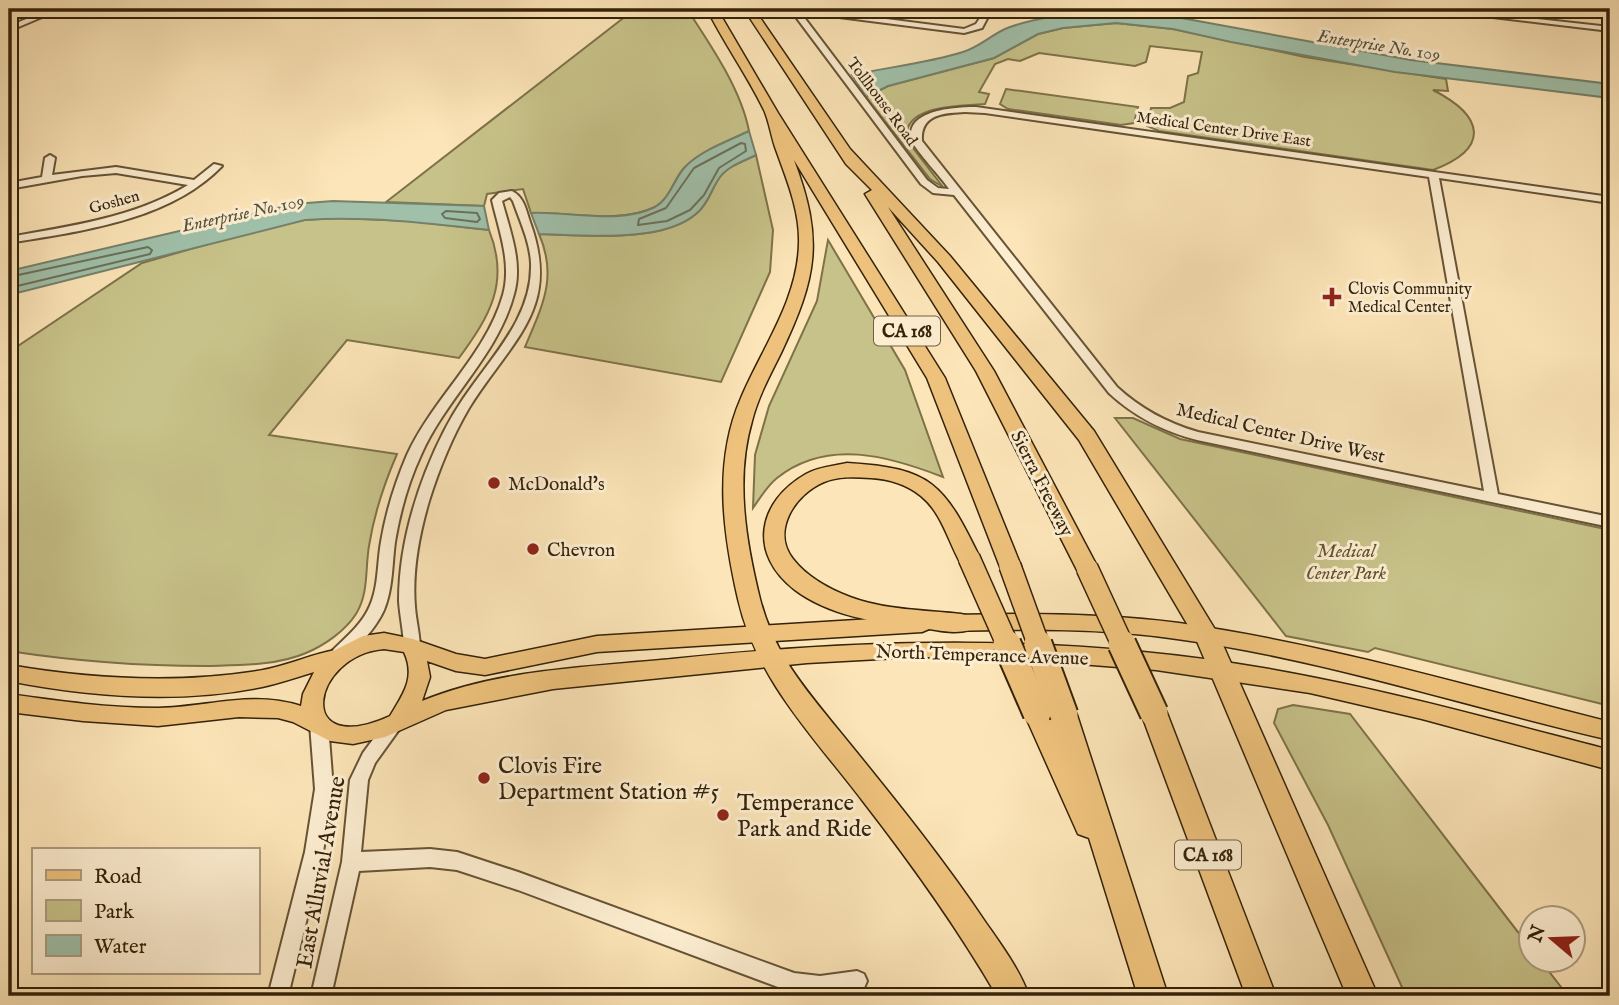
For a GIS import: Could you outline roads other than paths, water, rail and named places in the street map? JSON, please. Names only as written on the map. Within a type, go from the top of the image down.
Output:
[{"type":"highway","name":"CA 168","points":[[712,9],[772,113],[936,378],[1010,565],[1050,714],[1132,924],[1153,996]]},
{"type":"highway","name":"Sierra Freeway","points":[[749,9],[985,371],[1087,568],[1154,713],[1261,996]]},
{"type":"highway","points":[[772,113],[801,201],[807,245],[804,270],[787,318],[749,401],[738,434],[733,464],[732,513],[750,608],[763,645],[912,843],[989,951],[1014,996]]},
{"type":"highway","points":[[844,151],[944,259],[1087,436],[1208,636],[1363,996]]},
{"type":"highway","points":[[961,623],[870,611],[824,597],[794,578],[779,561],[773,543],[773,524],[785,500],[809,481],[836,471],[880,471],[908,479],[931,494],[946,509],[1050,714]]},
{"type":"main road","name":"North Temperance Avenue","points":[[394,724],[433,705],[460,697],[614,674],[763,645],[961,623],[1069,623],[1208,636],[1380,673],[1610,731]]},
{"type":"main road","points":[[9,673],[56,681],[179,686],[259,679],[337,658],[352,649],[379,641],[395,641],[412,649],[420,666],[420,683],[411,702],[394,724],[350,735],[335,733],[294,712],[258,705],[162,717],[79,712],[9,703]]},
{"type":"main road","name":"North Temperance Avenue","points":[[412,649],[454,664],[492,667],[582,646],[763,645],[867,650],[952,649],[1092,657],[1223,671],[1356,694],[1610,760]]},
{"type":"main road","points":[[319,724],[311,709],[313,691],[322,675],[337,658]]},
{"type":"street","points":[[9,29],[57,9]]},
{"type":"street","points":[[794,9],[971,30],[979,26],[989,9]]},
{"type":"street","name":"Tollhouse Road","points":[[794,9],[924,182],[936,191],[958,192]]},
{"type":"street","points":[[1429,9],[1610,29]]},
{"type":"street","name":"Medical Center Drive East","points":[[958,192],[917,141],[915,132],[929,117],[962,109],[989,110],[1610,200]]},
{"type":"street","points":[[47,179],[50,158]]},
{"type":"street","name":"Goshen","points":[[9,240],[126,215],[169,200],[217,166]]},
{"type":"street","points":[[9,186],[116,170],[196,183]]},
{"type":"street","points":[[1433,174],[1492,498]]},
{"type":"street","name":"Medical Center Drive West","points":[[958,192],[1113,390],[1130,406],[1150,419],[1170,429],[1197,436],[1610,522]]},
{"type":"street","points":[[337,658],[362,631],[378,607],[391,524],[403,484],[421,441],[448,394],[488,342],[502,316],[511,285],[513,260],[497,200],[502,195],[512,194],[518,200],[536,261],[534,284],[522,323],[468,400],[432,473],[411,557],[406,598],[413,634],[412,649]]},
{"type":"street","name":"East Alluvial Avenue","points":[[278,996],[314,852],[324,789],[319,724]]},
{"type":"street","name":"East Alluvial Avenue","points":[[321,996],[351,862],[359,780],[369,758],[394,724]]},
{"type":"street","points":[[351,862],[430,858],[457,861],[794,983],[820,986],[857,981]]},
{"type":"water","points":[[1100,11],[1143,11],[1411,60],[1610,84],[1610,98],[1395,72],[1173,29],[1116,23],[1063,28],[1038,34],[994,58],[888,86],[866,97],[852,75],[950,56],[974,47],[1005,29],[1028,22]]},
{"type":"water","points":[[749,131],[756,155],[723,173],[701,209],[682,223],[643,234],[539,234],[531,213],[610,216],[641,212],[655,207],[694,159]]},
{"type":"water","points":[[333,201],[484,206],[489,230],[374,220],[305,220],[9,295],[9,271],[294,204]]},
{"type":"place","name":"Clovis Community Medical Center","points":[[1332,297]]},
{"type":"place","name":"McDonald's","points":[[494,483]]},
{"type":"place","name":"Chevron","points":[[533,549]]},
{"type":"place","name":"Clovis Fire Department Station #5","points":[[484,778]]},
{"type":"place","name":"Temperance Park and Ride","points":[[723,815]]},
{"type":"water label","name":"Enterprise No. 109","points":[[1379,45]]},
{"type":"water label","name":"Enterprise No. 109","points":[[243,213]]},
{"type":"park label","name":"Medical Center Park","points":[[1346,561]]}]
